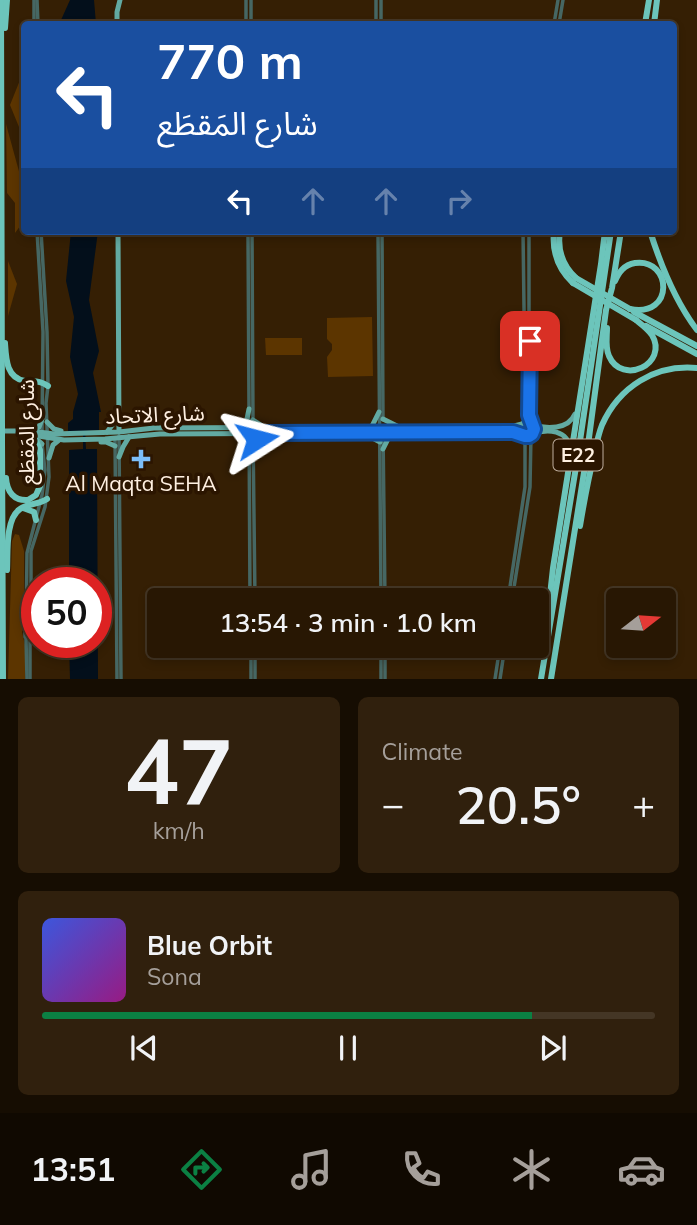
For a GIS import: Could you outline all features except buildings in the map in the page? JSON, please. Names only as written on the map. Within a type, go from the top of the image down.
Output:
[{"type":"highway","points":[[3,679],[1,43],[4,0]]},
{"type":"highway","points":[[654,21],[659,0]]},
{"type":"highway","points":[[644,21],[648,2]]},
{"type":"highway","points":[[554,235],[558,262],[567,278],[588,286],[697,346]]},
{"type":"highway","points":[[559,235],[558,243],[562,260],[574,281],[697,354]]},
{"type":"highway","points":[[541,679],[543,642],[605,235]]},
{"type":"highway","name":"E22","points":[[541,679],[610,235]]},
{"type":"highway","name":"E22","points":[[553,679],[606,310],[620,235]]},
{"type":"highway","points":[[651,235],[684,312],[697,330]]},
{"type":"highway","points":[[612,288],[619,274],[635,263],[651,266],[657,271],[662,278],[663,287],[660,300],[645,310],[630,309]]},
{"type":"highway","points":[[606,310],[609,356],[616,365],[626,370],[637,370],[645,366],[655,351],[651,334],[636,320]]},
{"type":"highway","points":[[2,329],[10,370],[20,380],[45,384]]},
{"type":"highway","points":[[560,624],[592,462],[600,431],[609,412],[625,392],[651,374],[673,368],[697,368]]},
{"type":"highway","points":[[32,381],[43,373]]},
{"type":"highway","points":[[2,461],[10,493],[20,500],[33,498],[40,486],[40,436]]},
{"type":"highway","points":[[3,628],[10,523],[21,508],[44,501]]},
{"type":"highway","points":[[21,508],[34,512],[36,520]]},
{"type":"main road","points":[[117,21],[120,0]]},
{"type":"main road","points":[[117,435],[118,235]]},
{"type":"main road","points":[[569,466],[570,444],[563,434],[555,431],[522,434],[520,428],[522,423],[543,427],[568,424],[575,416],[580,397]]},
{"type":"main road","points":[[241,428],[249,409]]},
{"type":"main road","points":[[371,428],[379,412]]},
{"type":"main road","points":[[383,419],[400,427]]},
{"type":"main road","points":[[253,420],[267,428]]},
{"type":"main road","points":[[40,436],[38,428],[44,421],[56,430],[65,431],[63,438],[53,444],[48,458]]},
{"type":"main road","points":[[118,421],[135,430]]},
{"type":"main road","points":[[106,432],[118,421]]},
{"type":"main road","name":"شارع الاتحاد","points":[[1,432],[95,439],[154,428],[241,428],[261,433],[362,433],[400,427],[514,426],[522,423]]},
{"type":"main road","points":[[531,434],[534,429],[532,424]]},
{"type":"main road","name":"شارع الاتحاد","points":[[63,438],[99,432],[129,437],[160,434],[216,436],[267,428],[371,428],[391,432],[522,434]]},
{"type":"main road","points":[[383,449],[391,432]]},
{"type":"main road","points":[[230,433],[251,444],[261,433]]},
{"type":"main road","points":[[346,439],[352,433]]},
{"type":"main road","points":[[362,433],[380,442]]},
{"type":"main road","points":[[119,457],[129,437]]},
{"type":"main road","points":[[95,439],[116,446]]},
{"type":"street","points":[[34,0],[36,21]]},
{"type":"street","points":[[248,0],[249,21]]},
{"type":"street","points":[[379,0],[379,21]]},
{"type":"street","points":[[556,21],[561,0]]},
{"type":"street","points":[[558,21],[561,0]]},
{"type":"street","name":"شارع المَقطَع","points":[[39,235],[45,384]]},
{"type":"street","name":"شارع المَقطَع","points":[[31,567],[31,551],[43,516],[45,470],[40,436],[44,421],[47,332],[39,235]]},
{"type":"street","points":[[250,235],[251,431]]},
{"type":"street","points":[[380,235],[383,419],[379,458],[379,503],[383,588]]},
{"type":"street","points":[[522,423],[525,395],[526,235]]},
{"type":"street","points":[[526,235],[530,341],[529,415],[532,424]]},
{"type":"street","points":[[36,290],[41,294]]},
{"type":"street","points":[[381,366],[379,412],[383,449],[382,567]]},
{"type":"street","points":[[251,369],[249,409],[252,588]]},
{"type":"street","points":[[512,588],[525,488],[525,445],[522,434]]},
{"type":"street","points":[[512,588],[530,487],[531,434]]},
{"type":"street","points":[[117,435],[119,679]]},
{"type":"street","points":[[117,435],[118,555]]},
{"type":"street","name":"شارع المَقطَع","points":[[27,567],[30,539],[44,501],[49,477],[48,458],[40,436]]},
{"type":"street","points":[[374,462],[379,458]]},
{"type":"street","points":[[375,498],[379,503]]},
{"type":"street","points":[[28,658],[29,679]]},
{"type":"street","points":[[253,658],[253,679]]},
{"type":"street","points":[[383,658],[383,679]]},
{"type":"street","points":[[497,679],[499,658]]},
{"type":"street","points":[[497,679],[501,658]]},
{"type":"shaded area","points":[[20,80],[19,127],[10,105]]},
{"type":"shaded area","points":[[6,124],[20,175],[21,225],[15,233],[15,203],[7,193]]},
{"type":"shaded area","points":[[8,261],[17,284],[8,316]]},
{"type":"shaded area","points":[[372,317],[373,376],[328,377],[327,357],[332,350],[332,344],[327,339],[327,318]]},
{"type":"shaded area","points":[[265,338],[302,338],[302,355],[266,355]]},
{"type":"shaded area","points":[[15,534],[19,535],[24,551],[24,567],[21,567],[21,658],[25,658],[25,679],[8,679],[12,541]]},
{"type":"water","points":[[70,0],[94,0],[96,21],[61,20]]},
{"type":"water","points":[[71,235],[97,235],[89,300],[99,351],[93,373],[101,412],[99,430],[85,431],[86,449],[97,449],[98,567],[69,567],[69,450],[83,449],[83,431],[68,431],[78,394],[70,357],[74,317],[66,281]]},
{"type":"water","points":[[69,658],[98,658],[98,679],[70,679]]},
{"type":"place","name":"Al Maqta SEHA","points":[[141,459]]},
{"type":"route","points":[[257,439],[261,433],[464,431],[513,432],[529,436],[534,429],[529,415],[530,341]]}]
